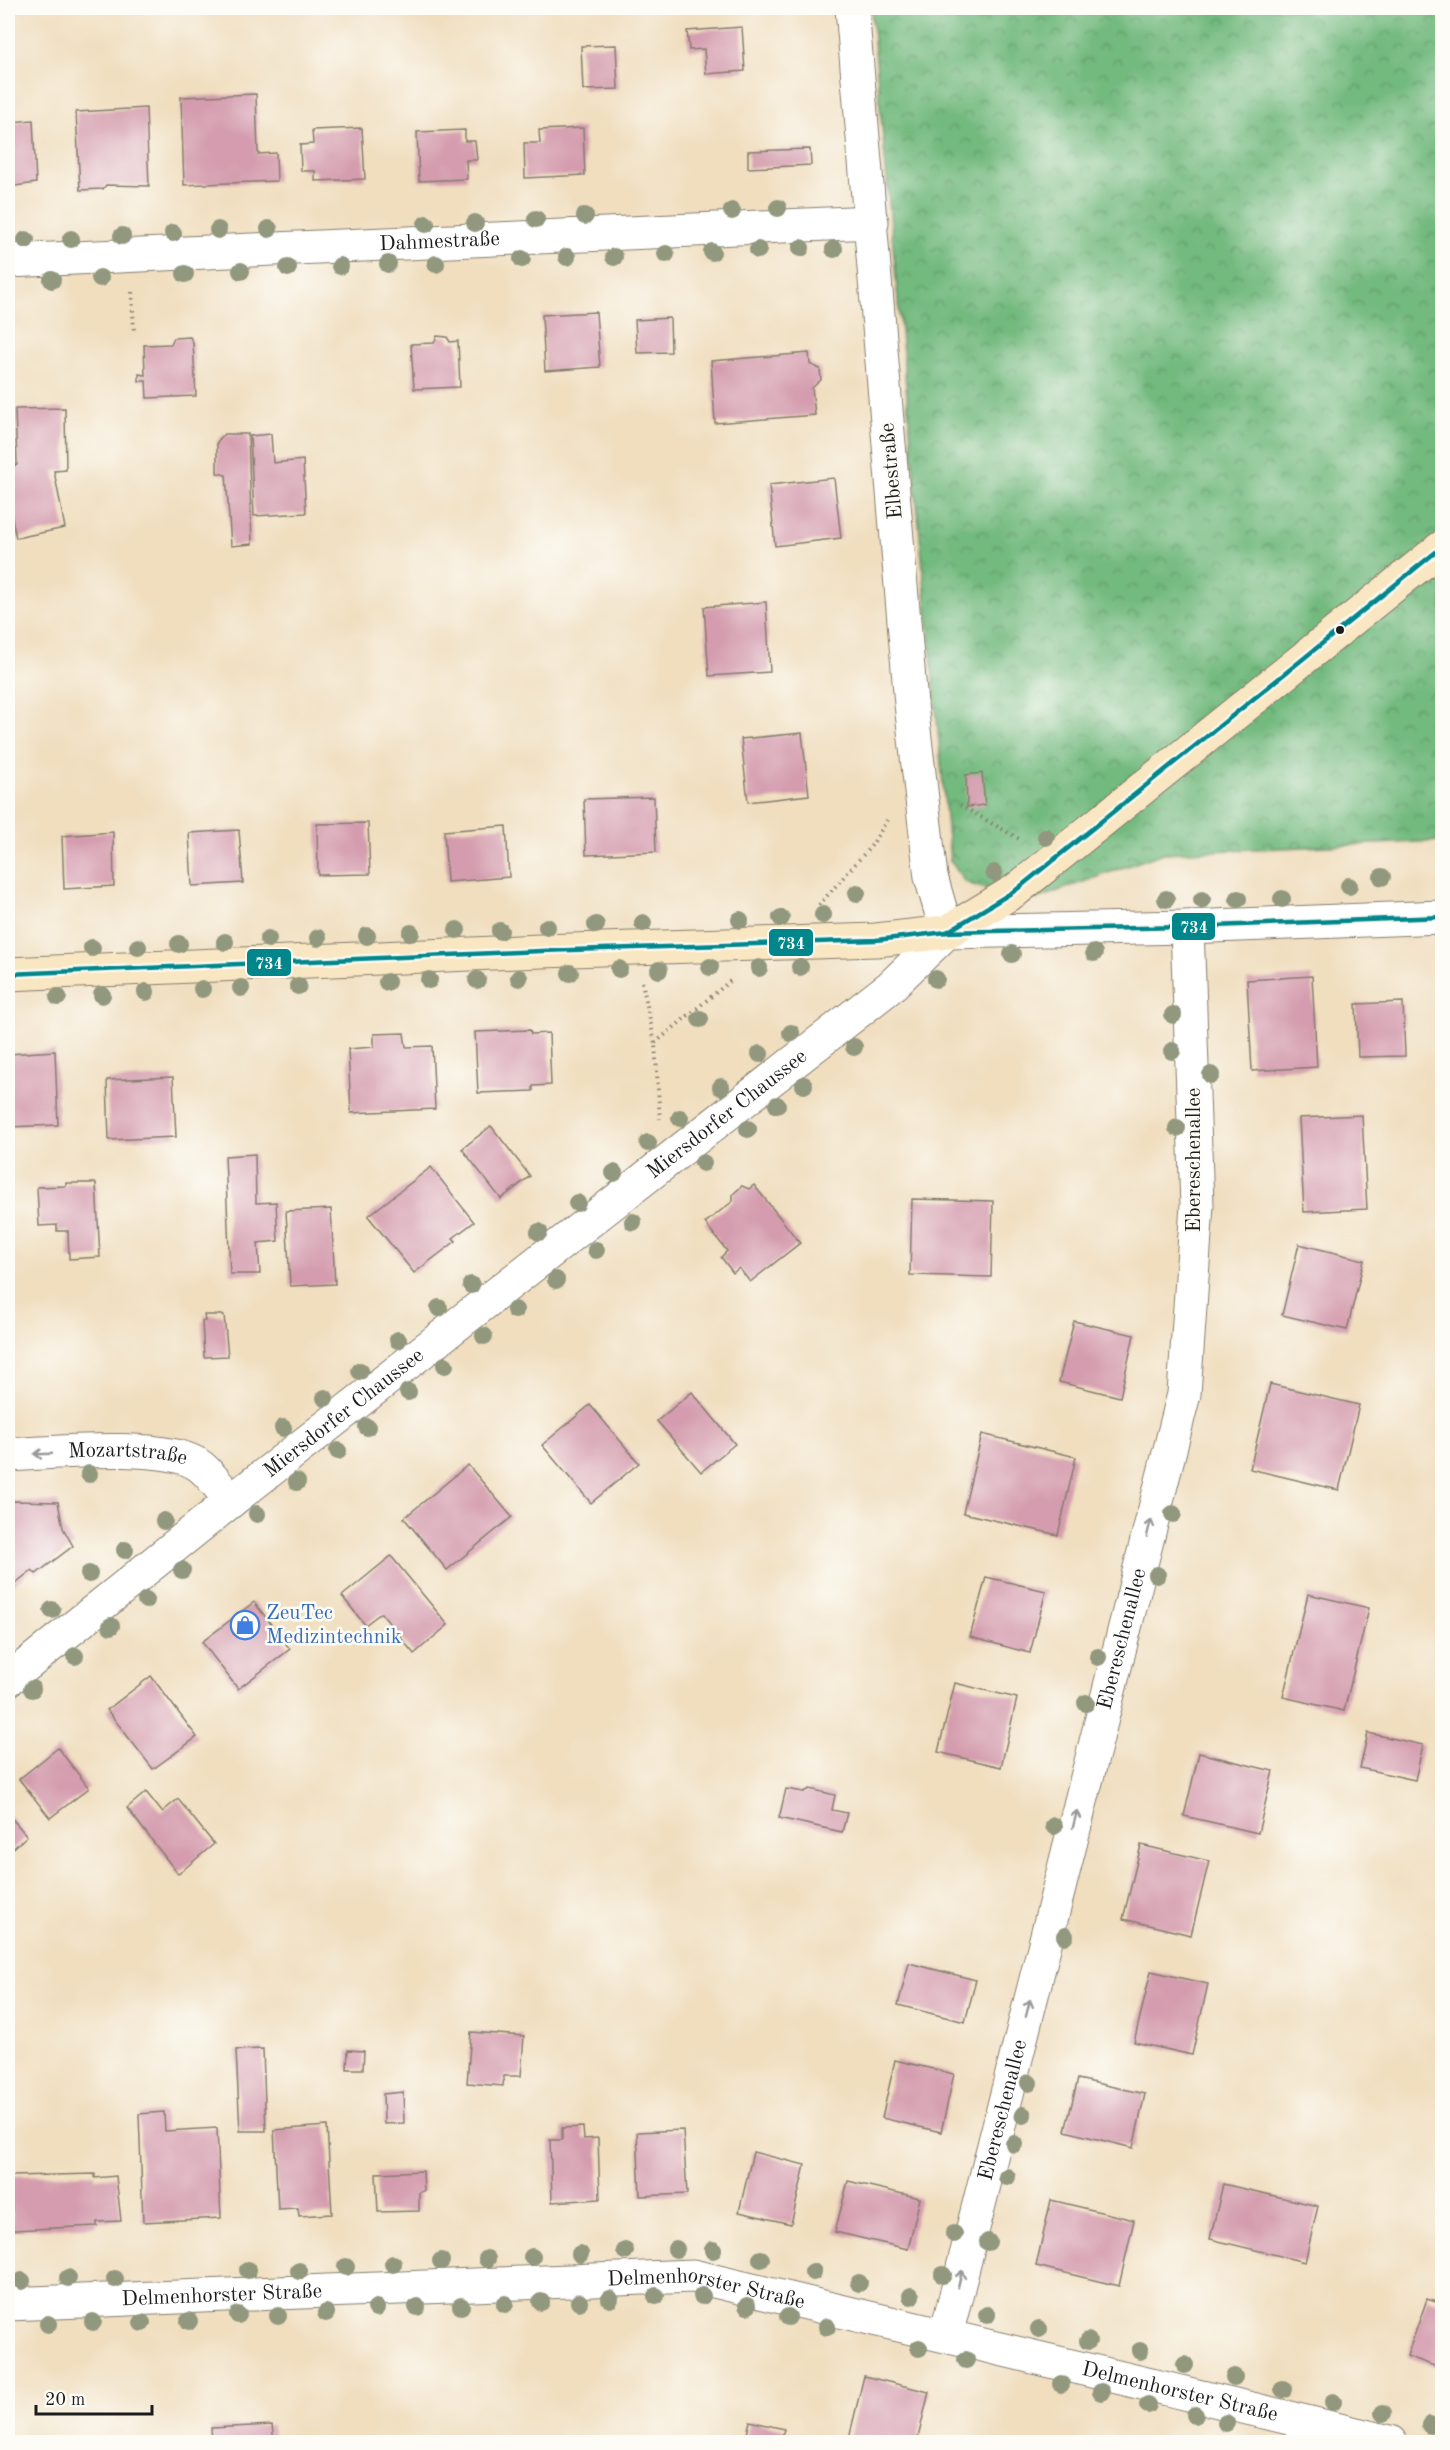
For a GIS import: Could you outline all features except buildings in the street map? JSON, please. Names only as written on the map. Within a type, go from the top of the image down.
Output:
[{"type":"main road","name":"Miersdorfer Chaussee","points":[[947,932],[1016,890],[1443,547]]},
{"type":"main road","points":[[8,974],[541,951],[876,940],[947,932]]},
{"type":"street","name":"Elbestraße","points":[[852,8],[872,222],[910,704],[931,877],[947,932]]},
{"type":"street","name":"Dahmestraße","points":[[8,261],[872,222]]},
{"type":"street","points":[[947,932],[1186,927],[1443,917]]},
{"type":"street","name":"Ebereschenallee","points":[[946,2336],[1184,1394],[1197,1205],[1195,1095],[1186,927]]},
{"type":"street","name":"Miersdorfer Chaussee","points":[[8,1680],[231,1501],[890,987],[947,932]]},
{"type":"street","name":"Mozartstraße","points":[[8,1455],[118,1451],[171,1455],[200,1465],[231,1501]]},
{"type":"street","name":"Delmenhorster Straße","points":[[8,2304],[693,2276],[1390,2442]]},
{"type":"path","points":[[132,293],[134,333]]},
{"type":"path","points":[[920,779],[1052,860]]},
{"type":"path","points":[[814,909],[843,880],[872,844],[889,815]]},
{"type":"path","points":[[642,979],[655,1044],[660,1119]]},
{"type":"path","points":[[655,1044],[731,981]]},
{"type":"green space","points":[[871,8],[1442,8],[1442,841],[1163,853],[1025,903],[965,882],[950,860]]},
{"type":"transit line","name":"734","points":[[8,974],[541,951],[876,940],[947,932],[1016,890],[1442,547]]},
{"type":"transit line","name":"734","points":[[945,932],[1187,927],[1442,917]]},
{"type":"place","name":"ZeuTec Medizintechnik","points":[[245,1625]]}]
